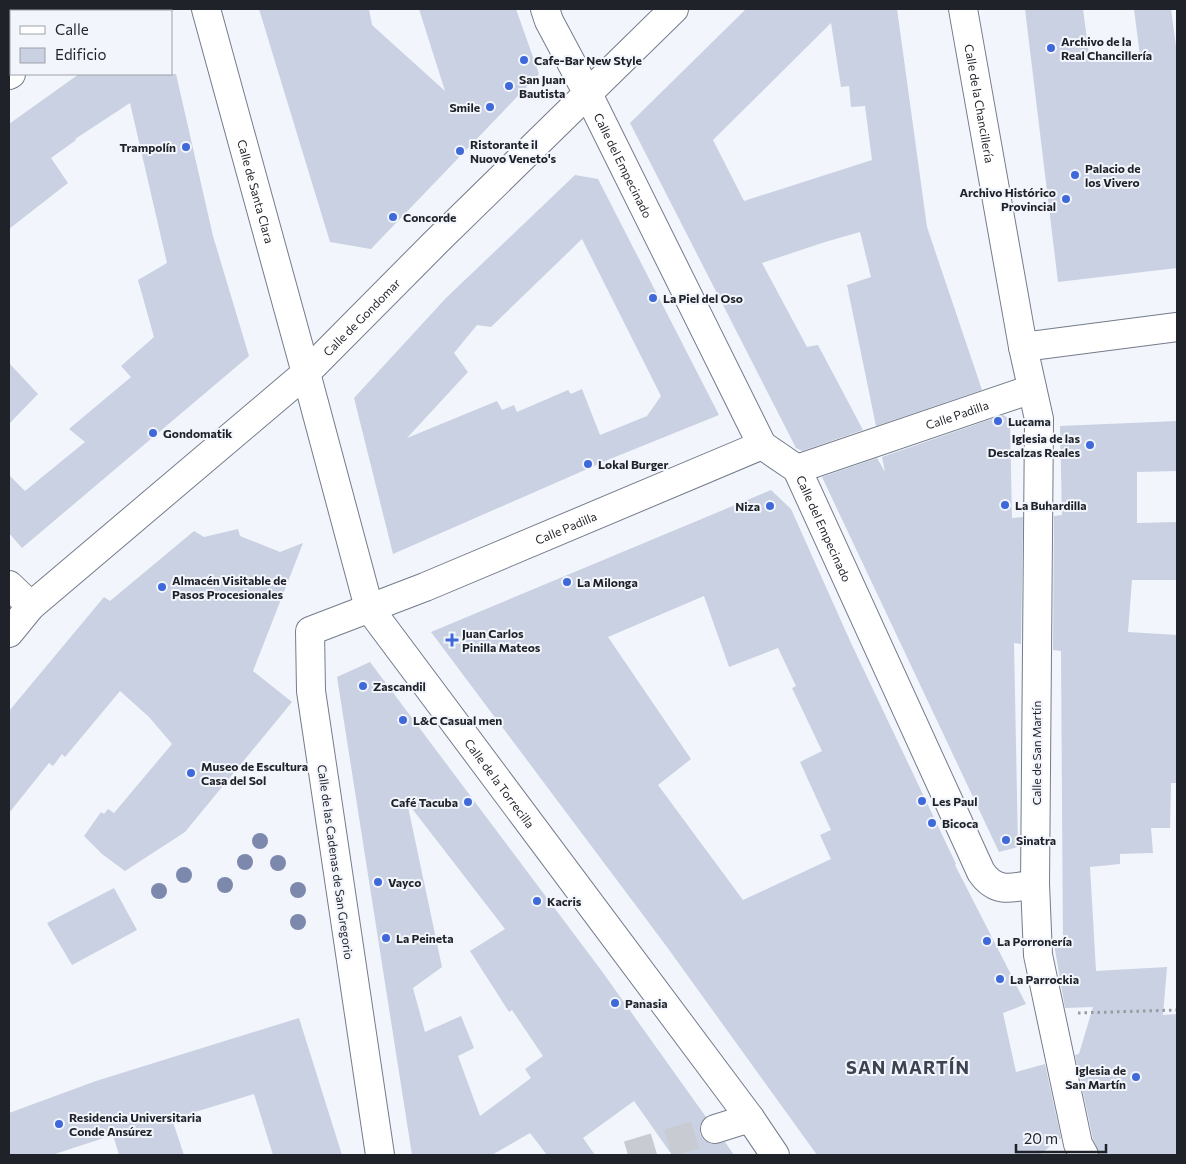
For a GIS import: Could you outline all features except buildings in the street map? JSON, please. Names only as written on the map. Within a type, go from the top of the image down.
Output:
[{"type":"street","name":"Calle de Santa Clara","points":[[206,9],[306,373]]},
{"type":"street","name":"Calle del Empecinado","points":[[545,9],[549,21],[588,94],[762,445],[797,469],[981,872],[986,880],[994,886],[1004,889],[1035,884]]},
{"type":"street","name":"Calle de Gondomar","points":[[9,633],[31,606],[306,373],[674,9]]},
{"type":"street","name":"Calle de la Chancillería","points":[[963,9],[1023,347]]},
{"type":"street","points":[[1023,347],[1177,327]]},
{"type":"street","name":"Calle de San Martín","points":[[1023,347],[1039,419],[1035,884],[1038,954],[1075,1152]]},
{"type":"street","name":"Calle de la Torrecilla","points":[[306,373],[369,608],[750,1118],[775,1155]]},
{"type":"street","name":"Calle Padilla","points":[[797,469],[1032,389]]},
{"type":"street","name":"Calle Padilla","points":[[369,608],[425,587],[762,445]]},
{"type":"street","points":[[9,585],[31,606]]},
{"type":"street","name":"Calle de las Cadenas de San Gregorio","points":[[369,608],[310,631],[311,691],[380,1155]]},
{"type":"street","points":[[715,1129],[750,1118]]},
{"type":"path","points":[[1050,1014],[1177,1010]]},
{"type":"tunnel","points":[[628,1155],[715,1129]]},
{"type":"place","name":"Archivo de la Real Chancillería","points":[[1051,48]]},
{"type":"place","name":"Cafe-Bar New Style","points":[[524,60]]},
{"type":"place","name":"San Juan Bautista","points":[[509,86]]},
{"type":"place","name":"Smile","points":[[490,107]]},
{"type":"place","name":"Trampolín","points":[[186,147]]},
{"type":"place","name":"Ristorante il Nuovo Veneto's","points":[[460,151]]},
{"type":"place","name":"Palacio de los Vivero","points":[[1075,175]]},
{"type":"place","name":"Archivo Histórico Provincial","points":[[1066,199]]},
{"type":"place","name":"Concorde","points":[[393,217]]},
{"type":"place","name":"La Piel del Oso","points":[[653,298]]},
{"type":"place","name":"Lucama","points":[[998,421]]},
{"type":"place","name":"Gondomatik","points":[[153,433]]},
{"type":"place","name":"Iglesia de las Descalzas Reales","points":[[1090,445]]},
{"type":"place","name":"Lokal Burger","points":[[588,464]]},
{"type":"place","name":"La Buhardilla","points":[[1005,505]]},
{"type":"place","name":"Niza","points":[[770,506]]},
{"type":"place","name":"La Milonga","points":[[567,582]]},
{"type":"place","name":"Almacén Visitable de Pasos Procesionales","points":[[162,587]]},
{"type":"place","name":"Juan Carlos Pinilla Mateos","points":[[452,640]]},
{"type":"place","name":"Zascandil","points":[[363,686]]},
{"type":"place","name":"L&C Casual men","points":[[403,720]]},
{"type":"place","name":"Museo de Escultura Casa del Sol","points":[[191,773]]},
{"type":"place","name":"Les Paul","points":[[922,801]]},
{"type":"place","name":"Café Tacuba","points":[[468,802]]},
{"type":"place","name":"Bicoca","points":[[932,823]]},
{"type":"place","name":"Sinatra","points":[[1006,840]]},
{"type":"place","name":"Vayco","points":[[378,882]]},
{"type":"place","name":"Kacris","points":[[537,901]]},
{"type":"place","name":"La Peineta","points":[[386,938]]},
{"type":"place","name":"La Porronería","points":[[987,941]]},
{"type":"place","name":"La Parrockia","points":[[1000,979]]},
{"type":"place","name":"Panasia","points":[[615,1003]]},
{"type":"place","name":"Iglesia de San Martín","points":[[1136,1077]]},
{"type":"place","name":"Residencia Universitaria Conde Ansúrez","points":[[59,1124]]},
{"type":"district","name":"SAN MARTÍN","points":[[908,1067]]}]
